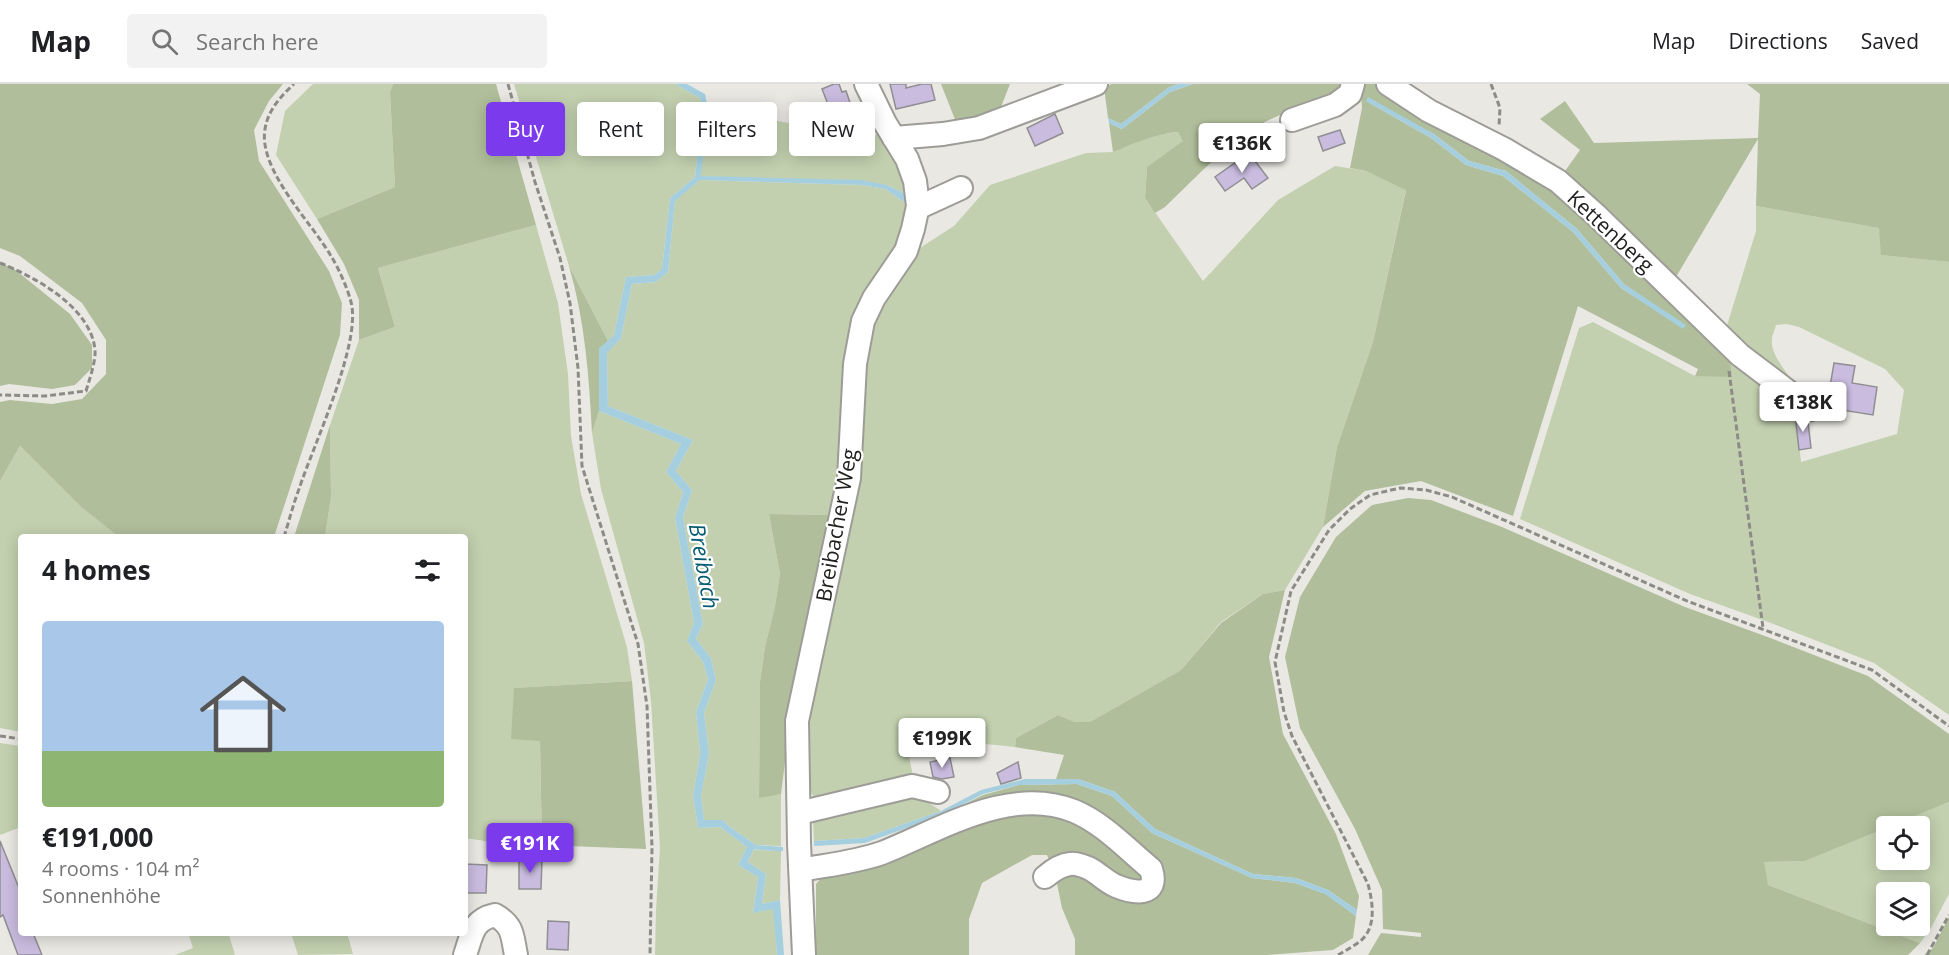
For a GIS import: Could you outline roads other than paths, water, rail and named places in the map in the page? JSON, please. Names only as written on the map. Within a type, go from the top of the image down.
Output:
[{"type":"street","name":"Breibacher Weg","points":[[804,955],[797,721],[849,478],[855,364],[864,321],[873,298],[906,251],[918,206],[915,181],[907,159],[866,84]]},
{"type":"street","points":[[894,138],[979,128],[1096,84]]},
{"type":"street","points":[[1292,120],[1335,105],[1350,94],[1353,84]]},
{"type":"street","name":"Kettenberg","points":[[1388,84],[1429,111],[1504,149],[1558,181],[1740,355],[1811,409]]},
{"type":"street","points":[[918,206],[960,188]]},
{"type":"street","points":[[799,813],[912,786],[938,792]]},
{"type":"street","points":[[801,870],[880,853],[991,808],[1036,803],[1053,805],[1075,812],[1100,826],[1150,869],[1153,878],[1148,890],[1140,893],[1114,885],[1090,869],[1071,863],[1054,869],[1045,877]]},
{"type":"street","points":[[465,955],[475,926],[484,917],[495,915],[511,928],[516,955]]},
{"type":"water","points":[[675,84],[687,84],[705,94],[707,102],[701,102],[700,98]]},
{"type":"water","points":[[1178,84],[1193,84],[1170,92],[1122,129],[1109,123],[1108,118],[1121,124],[1168,88]]},
{"type":"water","points":[[1368,97],[1434,134],[1469,161],[1506,171],[1577,229],[1624,284],[1686,325],[1683,329],[1621,288],[1573,232],[1503,176],[1466,165],[1431,138],[1366,101]]},
{"type":"water","points":[[697,156],[703,156],[701,176],[861,180],[887,185],[910,196],[910,206],[885,189],[861,185],[700,180],[675,201],[668,272],[656,282],[632,284],[621,338],[607,353],[608,406],[693,440],[676,471],[692,490],[683,518],[703,624],[696,639],[711,658],[716,680],[704,713],[709,754],[701,796],[704,820],[723,820],[756,845],[748,862],[766,874],[762,904],[780,900],[784,955],[777,955],[773,909],[753,913],[758,877],[738,865],[747,847],[720,827],[698,828],[693,796],[700,754],[696,712],[708,679],[703,662],[687,641],[694,623],[675,518],[683,492],[666,472],[681,444],[599,411],[599,349],[614,335],[626,277],[654,275],[662,269],[670,198],[695,177]]},
{"type":"water","points":[[1025,779],[1078,779],[1115,792],[1155,829],[1253,874],[1296,878],[1328,890],[1357,910],[1356,916],[1325,894],[1295,883],[1252,878],[1152,833],[1112,796],[1077,784],[1019,785],[983,794],[943,815],[865,843],[814,846],[814,841],[864,838],[941,811],[981,790]]},
{"type":"waterway","points":[[751,847],[781,849]]},
{"type":"water label","name":"Breibach","points":[[705,566]]}]
